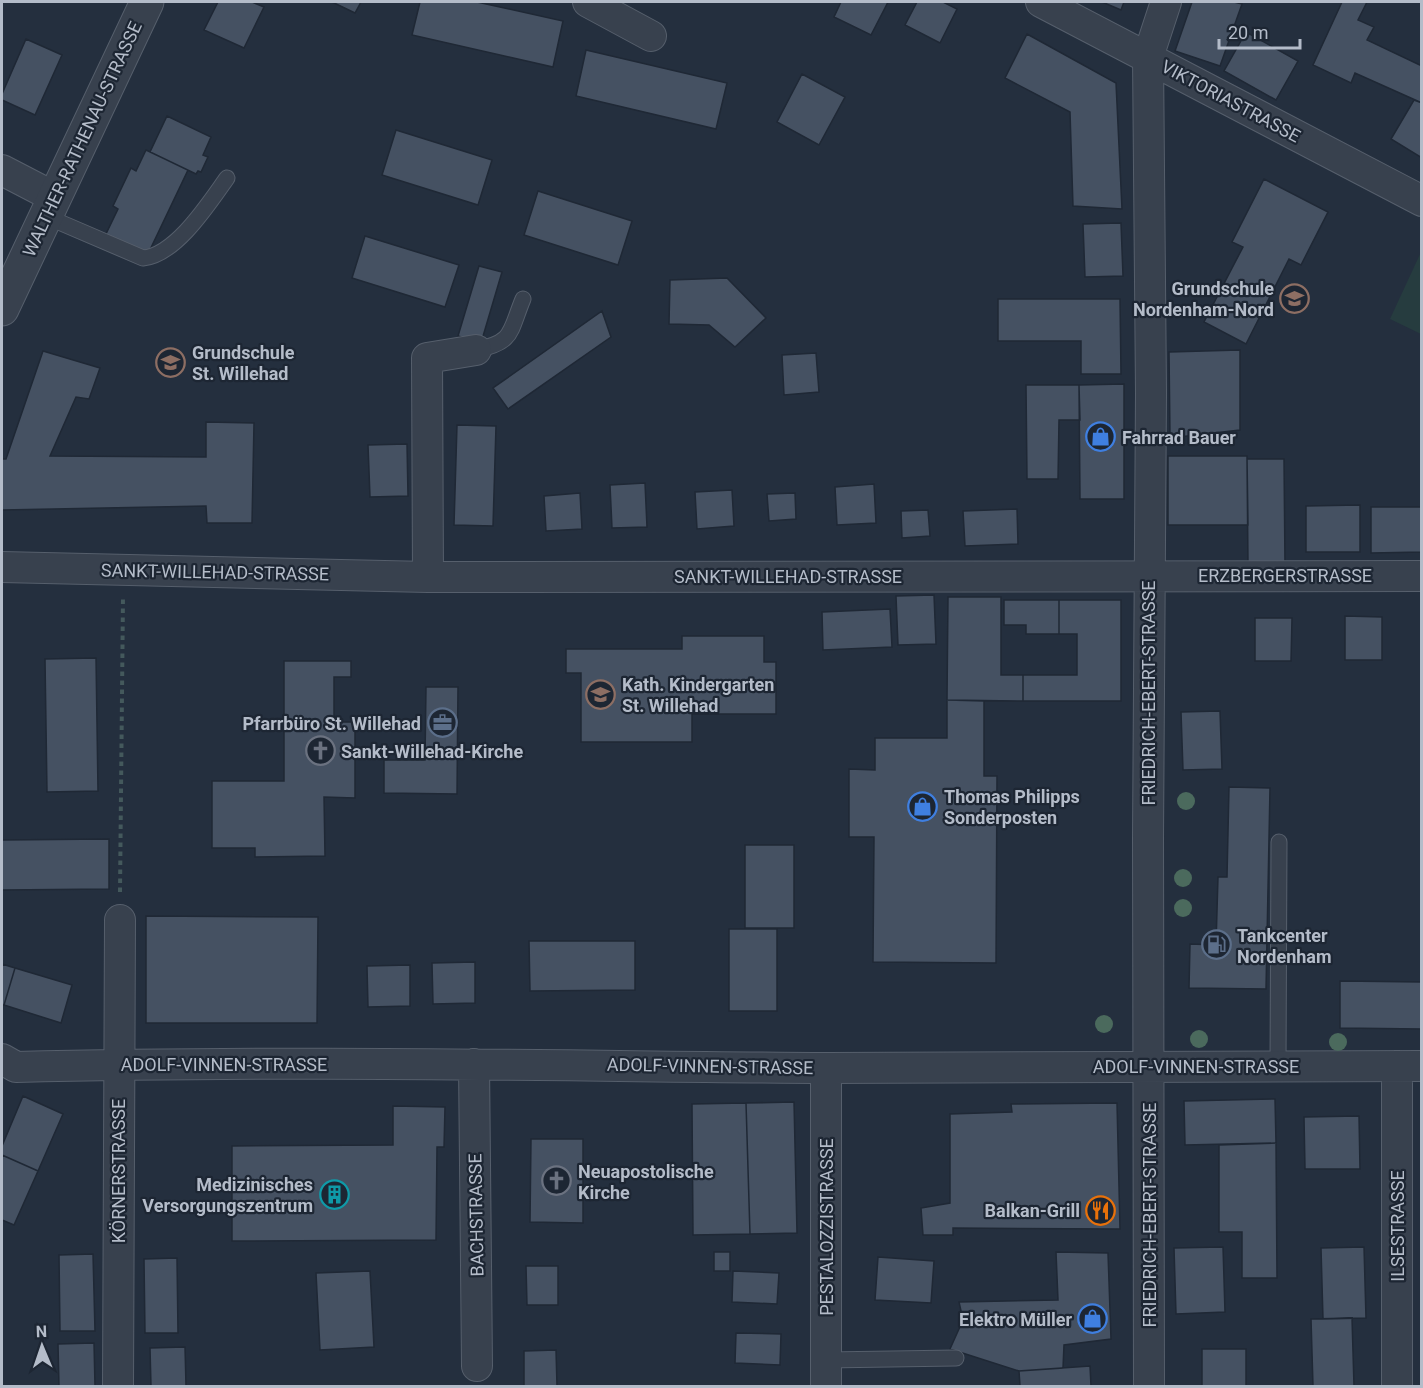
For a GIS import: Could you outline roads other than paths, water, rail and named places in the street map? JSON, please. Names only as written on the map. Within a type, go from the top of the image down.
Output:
[{"type":"street","name":"WALTHER-RATHENAU-STRASSE","points":[[2,309],[147,2]]},
{"type":"street","points":[[588,2],[651,36]]},
{"type":"street","name":"VIKTORIASTRASSE","points":[[1041,2],[1422,201]]},
{"type":"street","name":"FRIEDRICH-EBERT-STRASSE","points":[[1149,1386],[1151,393],[1148,57],[1166,2]]},
{"type":"street","points":[[2,170],[50,207]]},
{"type":"street","points":[[428,577],[427,358],[476,350]]},
{"type":"street","name":"SANKT-WILLEHAD-STRASSE","points":[[2,567],[428,577],[1149,575]]},
{"type":"street","name":"ERZBERGERSTRASSE","points":[[1149,575],[1422,576]]},
{"type":"street","name":"KÖRNERSTRASSE","points":[[117,1386],[120,920]]},
{"type":"street","name":"ADOLF-VINNEN-STRASSE","points":[[6,1070],[118,1064],[474,1064],[826,1068],[1409,1066]]},
{"type":"street","name":"BACHSTRASSE","points":[[474,1064],[477,1366]]},
{"type":"street","name":"ILSESTRASSE","points":[[1397,1386],[1409,1066]]},
{"type":"street","name":"PESTALOZZISTRASSE","points":[[826,1068],[826,1373]]},
{"type":"lane","points":[[50,207],[143,258],[152,257],[177,239],[200,216],[227,178]]},
{"type":"lane","points":[[476,350],[496,346],[506,340],[523,299]]},
{"type":"lane","points":[[1278,1066],[1279,842]]},
{"type":"lane","points":[[826,1373],[956,1358]]},
{"type":"place","name":"Grundschule Nordenham-Nord","points":[[1295,298]]},
{"type":"place","name":"Grundschule St. Willehad","points":[[171,362]]},
{"type":"place","name":"Fahrrad Bauer","points":[[1101,437]]},
{"type":"place","name":"Kath. Kindergarten St. Willehad","points":[[601,694]]},
{"type":"place","name":"Pfarrbüro St. Willehad","points":[[442,723]]},
{"type":"place","name":"Sankt-Willehad-Kirche","points":[[320,751]]},
{"type":"place","name":"Thomas Philipps Sonderposten","points":[[923,806]]},
{"type":"place","name":"Tankcenter Nordenham","points":[[1216,945]]},
{"type":"place","name":"Neuapostolische Kirche","points":[[557,1181]]},
{"type":"place","name":"Medizinisches Versorgungszentrum","points":[[334,1194]]},
{"type":"place","name":"Balkan-Grill","points":[[1101,1210]]},
{"type":"place","name":"Elektro Müller","points":[[1093,1319]]}]
